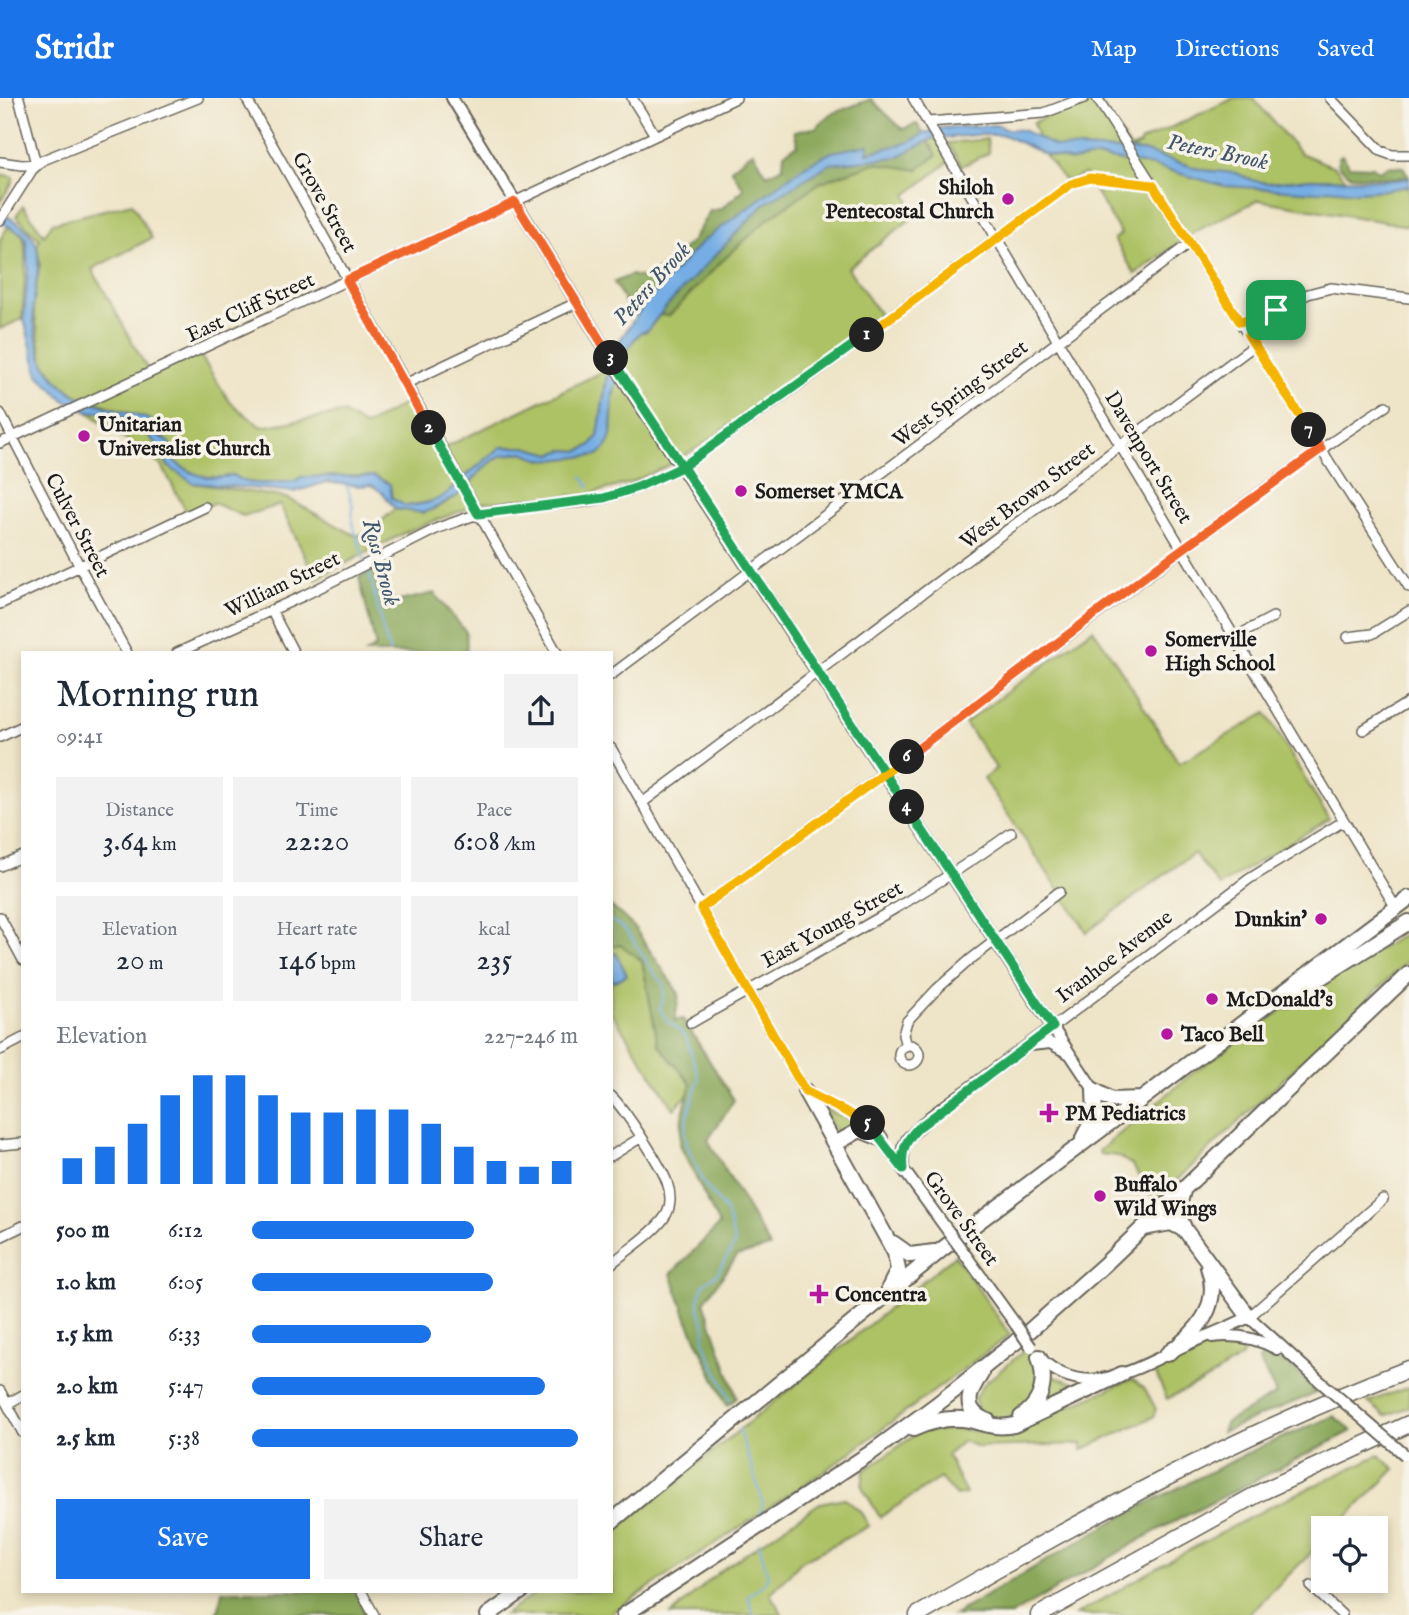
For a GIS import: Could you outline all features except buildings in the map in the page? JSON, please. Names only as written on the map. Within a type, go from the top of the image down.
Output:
[{"type":"highway","points":[[613,1520],[941,1250],[1409,898]]},
{"type":"highway","points":[[1194,1061],[1409,922]]},
{"type":"highway","points":[[624,1615],[872,1452],[987,1366],[1085,1283],[1409,974]]},
{"type":"highway","points":[[1384,998],[1409,981]]},
{"type":"highway","points":[[1094,1090],[1111,1100],[1143,1099]]},
{"type":"highway","points":[[1076,1148],[1090,1129],[1095,1115],[1094,1090]]},
{"type":"highway","points":[[805,1091],[898,1260],[898,1270],[884,1296]]},
{"type":"highway","points":[[835,1144],[860,1130],[880,1138]]},
{"type":"highway","points":[[1185,1187],[1177,1212],[1185,1230],[1249,1317]]},
{"type":"highway","points":[[1142,1228],[1171,1223],[1185,1230]]},
{"type":"highway","points":[[889,1240],[910,1255],[941,1250]]},
{"type":"highway","points":[[1167,1353],[1191,1336],[1207,1314],[1212,1287],[1203,1256]]},
{"type":"highway","points":[[987,1366],[972,1387],[969,1402],[971,1409],[975,1415],[987,1421],[1011,1421],[1027,1413],[1039,1398],[1044,1380],[1035,1352]]},
{"type":"highway","points":[[918,1615],[1064,1530],[1167,1476],[1264,1429],[1409,1369]]},
{"type":"highway","points":[[872,1452],[914,1429],[943,1419],[968,1420],[990,1426],[1014,1425],[1122,1374]]},
{"type":"highway","points":[[1039,1615],[1251,1497],[1409,1424]]},
{"type":"highway","points":[[488,1615],[519,1593]]},
{"type":"street","points":[[0,220],[36,164],[19,98]]},
{"type":"street","points":[[0,162],[36,164],[198,98]]},
{"type":"street","name":"Grove Street","points":[[246,98],[556,651]]},
{"type":"street","points":[[452,98],[632,393],[1094,1090]]},
{"type":"street","points":[[632,98],[655,135]]},
{"type":"street","name":"East Cliff Street","points":[[0,443],[736,98]]},
{"type":"street","name":"Davenport Street","points":[[913,98],[1396,908]]},
{"type":"street","points":[[930,125],[1044,113],[1084,98]]},
{"type":"street","points":[[1097,98],[1409,587]]},
{"type":"street","points":[[1330,98],[1367,139],[1386,153],[1409,155]]},
{"type":"street","name":"William Street","points":[[181,651],[438,528],[478,514],[604,498],[638,487],[682,467],[808,378],[1071,184],[1090,178],[1150,181]]},
{"type":"street","name":"West Spring Street","points":[[613,674],[1190,243]]},
{"type":"street","points":[[1240,322],[1276,310],[1308,294],[1331,288],[1409,298]]},
{"type":"street","points":[[405,384],[576,303]]},
{"type":"street","points":[[1248,335],[1276,310]]},
{"type":"street","name":"West Brown Street","points":[[642,803],[1255,345]]},
{"type":"street","points":[[701,908],[885,774],[1183,548],[1386,406]]},
{"type":"street","name":"Culver Street","points":[[0,413],[126,651]]},
{"type":"street","points":[[0,604],[205,508]]},
{"type":"street","points":[[271,610],[293,651]]},
{"type":"street","points":[[1348,637],[1372,634],[1409,611]]},
{"type":"street","points":[[1236,637],[1273,617]]},
{"type":"street","points":[[1363,730],[1409,702]]},
{"type":"street","points":[[0,737],[21,727]]},
{"type":"street","points":[[613,752],[805,1091]]},
{"type":"street","name":"Ivanhoe Avenue","points":[[903,1169],[903,1148],[918,1128],[1249,879],[1344,821]]},
{"type":"street","name":"East Young Street","points":[[691,1023],[903,905],[952,875],[1011,833]]},
{"type":"street","points":[[0,866],[21,857]]},
{"type":"street","points":[[906,1046],[903,1031],[911,1015],[937,989],[1059,892]]},
{"type":"street","points":[[0,917],[21,956]]},
{"type":"street","points":[[0,1050],[21,1039]]},
{"type":"street","points":[[1025,1046],[1050,1043],[1072,1055]]},
{"type":"street","name":"Grove Street","points":[[805,1091],[825,1103],[861,1118],[880,1138],[1035,1352],[1051,1367],[1073,1378],[1100,1380],[1122,1374],[1249,1317]]},
{"type":"street","points":[[613,1098],[622,1107],[667,1180],[670,1195],[667,1212],[655,1228],[613,1262]]},
{"type":"street","points":[[613,1155],[640,1138]]},
{"type":"street","points":[[0,1145],[21,1143]]},
{"type":"street","points":[[1383,1199],[1249,1317],[1407,1457]]},
{"type":"street","points":[[0,1237],[21,1227]]},
{"type":"street","points":[[1196,1340],[1222,1335],[1245,1337],[1266,1343],[1292,1357]]},
{"type":"street","points":[[0,1391],[21,1429]]},
{"type":"street","points":[[7,1404],[21,1396]]},
{"type":"street","points":[[362,1593],[374,1615]]},
{"type":"street","points":[[1318,1593],[1342,1615]]},
{"type":"green space","points":[[1081,98],[1097,98],[1131,149],[1140,145],[1140,142],[1234,98],[1253,98],[1300,153],[1335,167],[1358,192],[1409,186],[1409,226],[1258,200],[1196,231],[1135,274],[1114,239],[1121,234],[1085,174],[1066,182],[1044,154],[1033,123]]},
{"type":"green space","points":[[871,99],[902,129],[917,124],[937,155],[917,170],[875,163],[821,182],[768,219],[721,262],[669,316],[630,312],[614,282],[631,275],[648,279],[692,241],[710,211],[721,209],[744,189],[731,169],[753,151],[767,175],[783,167],[784,153],[798,145],[794,131],[815,128],[831,114]]},
{"type":"green space","points":[[936,136],[950,161],[906,195],[917,214],[848,268],[880,315],[702,445],[665,467],[630,483],[589,494],[482,503],[408,531],[316,579],[280,505],[243,516],[214,503],[188,515],[162,466],[88,412],[108,412],[135,420],[161,449],[168,466],[193,483],[287,498],[356,536],[369,532],[395,509],[424,513],[457,496],[486,466],[500,456],[525,452],[538,459],[551,460],[597,455],[606,448],[611,436],[613,396],[627,348],[641,332],[647,331],[665,308],[764,204]]},
{"type":"green space","points":[[987,139],[989,153],[962,166],[948,143]]},
{"type":"green space","points":[[1342,155],[1349,166],[1372,167],[1379,171],[1388,166],[1403,167],[1409,176],[1351,176],[1338,165],[1338,157]]},
{"type":"green space","points":[[0,174],[13,177],[13,182],[0,202]]},
{"type":"green space","points":[[132,203],[152,238],[92,269],[149,372],[197,350],[230,402],[261,427],[343,413],[365,426],[406,403],[435,452],[608,369],[598,436],[590,446],[579,451],[564,450],[552,454],[525,447],[501,447],[443,496],[425,503],[405,506],[392,498],[374,476],[301,477],[295,481],[262,483],[246,482],[233,475],[217,478],[202,476],[187,470],[173,460],[174,450],[159,437],[148,419],[78,396],[59,382],[43,361],[33,305],[40,264],[37,245],[40,240],[16,216],[23,206],[44,235],[53,223]]},
{"type":"green space","points":[[8,227],[21,234],[24,241],[22,319],[0,329],[0,239]]},
{"type":"green space","points":[[378,569],[395,602],[434,593],[466,632],[467,648],[464,651],[369,651],[376,647],[359,577]]},
{"type":"green space","points":[[1093,629],[1179,763],[1266,713],[1329,819],[1219,886],[1194,853],[1087,932],[984,779],[996,768],[965,723]]},
{"type":"green space","points":[[613,908],[634,927],[679,994],[675,1021],[683,1019],[734,1100],[708,1140],[770,1247],[737,1256],[704,1302],[737,1398],[727,1406],[688,1321],[671,1274],[719,1225],[680,1145],[682,1117],[691,1084],[658,1044],[642,961],[621,945],[613,947]]},
{"type":"green space","points":[[613,927],[648,968],[697,1085],[674,1109],[613,1015]]},
{"type":"green space","points":[[1409,931],[1409,960],[1155,1201],[1132,1165],[1118,1156],[1100,1154],[1099,1151],[1194,1072],[1305,994]]},
{"type":"green space","points":[[822,1108],[860,1124],[836,1132]]},
{"type":"green space","points":[[955,1255],[1010,1335],[832,1466],[608,1615],[504,1615],[536,1593],[613,1593],[613,1532]]},
{"type":"green space","points":[[1216,1340],[1239,1341],[1243,1356],[1208,1379],[1167,1399],[1155,1372],[1163,1361]]},
{"type":"green space","points":[[1025,1350],[1038,1369],[1039,1388],[1015,1414],[1000,1419],[980,1415],[974,1399],[984,1384]]},
{"type":"green space","points":[[1268,1350],[1297,1372],[1316,1393],[1222,1432],[1225,1423],[1276,1394],[1259,1360]]},
{"type":"green space","points":[[1052,1376],[1080,1385],[1046,1400]]},
{"type":"green space","points":[[1132,1379],[1145,1389],[1156,1409],[1153,1417],[1082,1450],[1082,1444],[978,1447],[963,1441],[947,1455],[966,1494],[956,1496],[940,1478],[880,1517],[862,1487],[864,1471],[922,1430],[1007,1433]]},
{"type":"green space","points":[[1409,1387],[1409,1407],[1385,1416],[1368,1402]]},
{"type":"green space","points":[[1334,1416],[1352,1431],[1156,1531],[1011,1615],[953,1615],[1124,1515],[1260,1447]]},
{"type":"green space","points":[[1379,1455],[1395,1469],[1348,1516],[1311,1516],[1311,1553],[1248,1615],[1076,1615],[1172,1559],[1277,1503]]},
{"type":"green space","points":[[844,1498],[860,1511],[869,1526],[802,1561],[770,1594],[783,1615],[671,1615],[720,1571],[820,1503]]},
{"type":"green space","points":[[222,1593],[356,1593],[365,1612],[362,1615],[213,1615],[219,1609]]},
{"type":"water","points":[[998,125],[1004,129],[1023,130],[1056,147],[1143,151],[1203,170],[1236,173],[1267,183],[1309,179],[1409,178],[1409,186],[1358,192],[1328,189],[1317,192],[1224,186],[1153,166],[1096,157],[1072,161],[1044,154],[1004,135],[936,137],[897,157],[830,164],[764,204],[665,308],[647,331],[641,332],[635,338],[623,358],[613,396],[611,436],[606,448],[598,455],[551,460],[538,459],[524,452],[500,456],[486,466],[457,496],[424,513],[395,509],[383,493],[371,485],[326,482],[295,492],[193,483],[168,466],[161,449],[135,421],[108,412],[88,412],[64,400],[38,375],[24,319],[28,268],[26,239],[22,233],[0,222],[0,213],[16,221],[34,239],[38,272],[34,323],[39,347],[49,370],[71,392],[83,399],[148,419],[158,428],[159,437],[171,445],[173,460],[202,476],[233,475],[246,482],[262,483],[295,481],[301,477],[374,476],[390,484],[392,498],[406,506],[443,496],[501,447],[525,447],[552,454],[564,450],[579,451],[590,446],[598,436],[608,369],[618,343],[647,301],[703,241],[806,165],[832,152],[869,145],[867,153],[910,142],[941,128]]},
{"type":"water","points":[[616,953],[627,975],[613,982],[613,955]]},
{"type":"waterway","points":[[582,476],[589,487]]},
{"type":"waterway","name":"Ross Brook","points":[[347,486],[353,506],[352,522],[365,561]]},
{"type":"waterway","name":"Ross Brook","points":[[367,566],[389,651]]},
{"type":"waterway","name":"Ross Brook","points":[[613,922],[630,936],[663,983],[660,1009],[666,1019],[686,1037],[699,1078],[687,1117],[685,1133],[688,1148],[705,1185],[726,1211],[735,1243],[717,1274],[704,1284],[699,1296],[699,1309],[705,1327],[704,1341],[707,1351],[731,1401]]},
{"type":"waterway","name":"Ross Brook","points":[[739,1429],[763,1502],[760,1515]]},
{"type":"waterway","name":"Ross Brook","points":[[753,1615],[748,1596],[763,1585],[768,1576],[759,1542]]},
{"type":"place","name":"Shiloh Pentecostal Church","points":[[1008,199]]},
{"type":"place","name":"Unitarian Universalist Church","points":[[84,436]]},
{"type":"place","name":"Somerset YMCA","points":[[741,491]]},
{"type":"place","name":"Somerville High School","points":[[1151,651]]},
{"type":"place","name":"Dunkin'","points":[[1321,919]]},
{"type":"place","name":"McDonald's","points":[[1212,999]]},
{"type":"place","name":"Taco Bell","points":[[1167,1034]]},
{"type":"place","name":"PM Pediatrics","points":[[1049,1113]]},
{"type":"place","name":"Buffalo Wild Wings","points":[[1100,1196]]},
{"type":"place","name":"Concentra","points":[[819,1294]]},
{"type":"route","points":[[1276,310],[1240,322],[1153,185],[1082,179],[1071,184],[694,461],[682,467],[638,487],[604,498],[478,514],[347,280],[515,202],[632,393],[682,467],[708,505],[885,774],[1053,1027],[918,1128],[903,1148],[903,1169],[874,1129],[861,1118],[838,1110],[805,1091],[701,908],[885,774],[1156,568],[1321,449],[1248,335],[1276,310]]},
{"type":"water label","name":"Peters Brook","points":[[1218,151]]},
{"type":"water label","name":"Peters Brook","points":[[651,283]]}]
